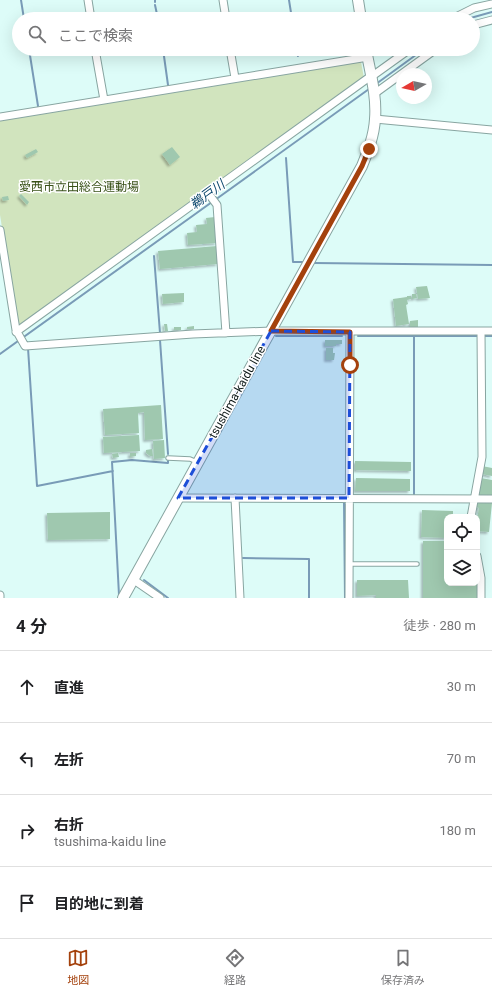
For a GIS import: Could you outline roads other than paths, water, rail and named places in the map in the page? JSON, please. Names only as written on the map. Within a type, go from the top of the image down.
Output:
[{"type":"main road","points":[[358,0],[361,12]]},
{"type":"main road","name":"tsushima-kaidu line","points":[[123,598],[362,166],[369,149],[375,119],[374,93],[367,56]]},
{"type":"street","points":[[88,0],[90,12]]},
{"type":"street","points":[[223,0],[225,12]]},
{"type":"street","points":[[466,12],[474,8],[492,4]]},
{"type":"street","points":[[480,23],[492,20]]},
{"type":"street","points":[[96,56],[104,100]]},
{"type":"street","points":[[231,56],[235,78]]},
{"type":"street","points":[[0,117],[235,78],[351,56]]},
{"type":"street","points":[[17,333],[401,56]]},
{"type":"street","points":[[374,93],[426,56]]},
{"type":"street","points":[[375,119],[492,130]]},
{"type":"street","points":[[209,195],[216,204],[226,333]]},
{"type":"street","points":[[0,230],[2,250],[17,333],[25,346],[271,331],[492,331]]},
{"type":"street","points":[[472,514],[482,457],[482,331]]},
{"type":"street","points":[[349,598],[350,332]]},
{"type":"street","points":[[178,498],[492,499]]},
{"type":"street","points":[[235,498],[240,598]]},
{"type":"street","points":[[480,572],[481,598]]},
{"type":"street","points":[[134,580],[160,598]]},
{"type":"lane","points":[[168,458],[190,459],[198,462]]},
{"type":"lane","points":[[349,564],[417,564]]},
{"type":"waterway","points":[[21,0],[23,12]]},
{"type":"waterway","points":[[289,0],[291,12]]},
{"type":"waterway","points":[[155,5],[156,12]]},
{"type":"waterway","name":"鵜戸川","points":[[480,15],[492,12]]},
{"type":"waterway","points":[[30,56],[38,106]]},
{"type":"waterway","points":[[164,56],[168,85]]},
{"type":"waterway","name":"鵜戸川","points":[[376,84],[414,56]]},
{"type":"waterway","name":"鵜戸川","points":[[215,200],[369,89]]},
{"type":"waterway","points":[[286,158],[293,262],[304,262]]},
{"type":"waterway","name":"鵜戸川","points":[[0,354],[212,202]]},
{"type":"waterway","points":[[154,256],[160,333]]},
{"type":"waterway","points":[[314,263],[492,265]]},
{"type":"waterway","points":[[276,336],[342,336]]},
{"type":"waterway","points":[[358,336],[479,336]]},
{"type":"waterway","points":[[414,336],[414,494]]},
{"type":"waterway","points":[[484,336],[492,336]]},
{"type":"waterway","points":[[160,340],[168,454]]},
{"type":"waterway","points":[[28,348],[37,486],[113,471]]},
{"type":"waterway","points":[[119,595],[112,462],[132,460],[168,463],[168,461]]},
{"type":"waterway","points":[[344,501],[345,598]]},
{"type":"waterway","points":[[243,558],[309,559],[309,598]]},
{"type":"waterway","points":[[144,580],[168,598]]},
{"type":"park label","name":"愛西市立田総合運動場","points":[[79,187]]}]
